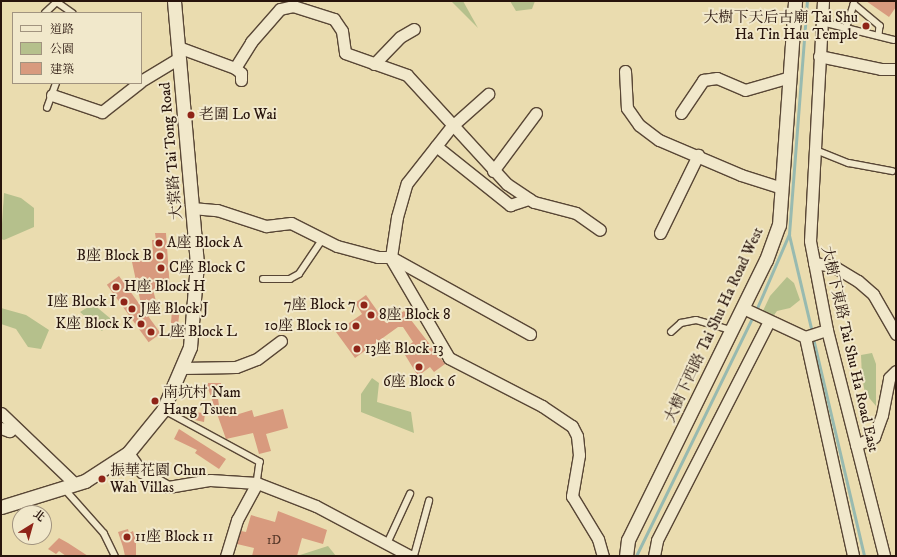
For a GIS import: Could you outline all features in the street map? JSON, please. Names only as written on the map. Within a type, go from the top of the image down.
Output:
[{"type":"street","name":"大棠路 Tai Tong Road","points":[[1,507],[70,486],[128,453],[163,410],[190,347],[196,304],[192,208],[174,1]]},
{"type":"street","name":"大樹下西路 Tai Shu Ha Road West","points":[[626,556],[628,540],[743,308],[779,226],[795,1]]},
{"type":"street","name":"大樹下東路 Tai Shu Ha Road East","points":[[823,1],[810,241],[825,330],[884,556]]},
{"type":"street","points":[[234,68],[270,17],[280,9],[294,4],[334,19],[342,31],[345,53],[410,78],[452,127],[493,171],[529,198],[566,209],[600,230]]},
{"type":"street","points":[[374,64],[400,37],[414,29]]},
{"type":"street","points":[[142,80],[178,52],[234,68],[241,74],[241,80]]},
{"type":"street","points":[[819,56],[881,69],[896,69]]},
{"type":"street","points":[[626,71],[627,108],[638,125],[659,140],[698,154],[741,175],[782,188]]},
{"type":"street","points":[[681,113],[703,80],[717,78],[745,90],[790,77]]},
{"type":"street","points":[[52,95],[102,112],[137,84]]},
{"type":"street","points":[[488,94],[452,127],[407,183],[397,217],[390,257],[450,358],[542,406],[572,426],[577,436],[578,454],[572,496],[598,539],[603,556]]},
{"type":"street","points":[[493,171],[536,114]]},
{"type":"street","points":[[436,146],[510,205],[529,198]]},
{"type":"street","points":[[660,233],[698,154]]},
{"type":"street","points":[[192,208],[217,210],[266,226],[291,224],[307,229],[322,240],[360,253],[390,257],[530,334]]},
{"type":"street","points":[[814,263],[833,266],[858,281],[873,294],[896,334]]},
{"type":"street","points":[[743,308],[769,321],[807,336],[825,330]]},
{"type":"street","points":[[654,556],[657,540],[769,321]]},
{"type":"street","points":[[807,336],[853,556]]},
{"type":"street","points":[[182,368],[236,367],[256,359],[280,341]]},
{"type":"street","points":[[856,445],[874,437],[882,415],[889,378],[896,371]]},
{"type":"street","points":[[1,413],[70,486]]},
{"type":"street","points":[[1,428],[9,431],[15,428]]},
{"type":"street","points":[[128,453],[142,472],[168,487],[210,480],[257,483],[316,506],[408,555]]},
{"type":"street","points":[[226,556],[237,520],[257,483]]},
{"type":"lane","points":[[46,12],[57,2],[72,12]]},
{"type":"lane","points":[[846,28],[854,4],[880,26],[879,36]]},
{"type":"lane","points":[[822,22],[894,40]]},
{"type":"lane","points":[[47,108],[56,84]]},
{"type":"lane","points":[[816,150],[849,163],[892,171]]},
{"type":"lane","points":[[263,279],[290,279],[299,274],[322,240]]},
{"type":"lane","points":[[671,332],[681,324],[696,320],[732,330]]},
{"type":"lane","points":[[163,410],[260,462],[257,483]]},
{"type":"lane","points":[[70,486],[104,533],[115,556]]},
{"type":"lane","points":[[387,544],[410,494]]},
{"type":"lane","points":[[408,555],[429,501]]},
{"type":"green space","points":[[451,1],[463,1],[478,28]]},
{"type":"green space","points":[[510,1],[535,1],[532,9],[516,11]]},
{"type":"green space","points":[[4,193],[21,198],[34,208],[34,227],[4,240],[1,239]]},
{"type":"green space","points":[[787,277],[794,283],[800,300],[790,308],[777,311],[772,318],[762,313],[770,296]]},
{"type":"green space","points":[[93,304],[111,319],[102,331],[80,312]]},
{"type":"green space","points":[[1,308],[26,315],[49,330],[41,349],[28,347],[16,329],[1,324]]},
{"type":"green space","points":[[872,353],[876,364],[876,406],[865,393],[862,377],[861,355]]},
{"type":"green space","points":[[372,378],[379,383],[377,402],[411,412],[414,433],[361,412],[361,394]]},
{"type":"green space","points":[[328,546],[336,556],[300,555]]},
{"type":"building","name":"大樹下天后古廟 Tai Shu Ha Tin Hau Temple","points":[[866,1],[896,1],[896,7],[889,17]]},
{"type":"building","points":[[155,233],[166,233],[170,289],[153,290],[156,301],[141,304],[132,262],[153,257],[152,240],[156,240]]},
{"type":"building","points":[[119,276],[161,333],[149,342],[107,285]]},
{"type":"building","points":[[366,295],[386,323],[404,311],[445,364],[434,372],[430,367],[418,376],[402,350],[413,342],[403,327],[398,327],[355,358],[336,332],[362,314],[355,303]]},
{"type":"building","points":[[172,309],[180,309],[178,324],[171,323]]},
{"type":"building","points":[[206,383],[221,383],[222,391],[217,391],[220,413],[228,411],[229,417],[252,410],[254,417],[283,409],[288,428],[266,434],[271,451],[259,454],[253,433],[226,439]]},
{"type":"building","points":[[190,412],[205,413],[204,422],[190,419]]},
{"type":"building","points":[[179,429],[226,459],[219,469],[195,453],[197,450],[174,439]]},
{"type":"building","points":[[278,511],[327,530],[323,544],[302,538],[297,556],[252,556],[254,548],[237,544],[241,531],[246,532],[251,515],[275,522]]},
{"type":"building","points":[[128,529],[129,533],[133,531],[136,541],[136,556],[125,556],[118,532]]},
{"type":"building","points":[[59,538],[88,556],[66,556],[59,551],[56,554],[48,549]]},
{"type":"waterway","points":[[636,556],[757,308],[789,234],[807,1]]},
{"type":"waterway","points":[[789,235],[812,332]]},
{"type":"waterway","points":[[813,338],[864,556]]},
{"type":"place","name":"大樹下天后古廟 Tai Shu Ha Tin Hau Temple","points":[[866,26]]},
{"type":"place","name":"老圍 Lo Wai","points":[[191,115]]},
{"type":"place","name":"A座 Block A","points":[[159,243]]},
{"type":"place","name":"B座 Block B","points":[[160,256]]},
{"type":"place","name":"C座 Block C","points":[[161,268]]},
{"type":"place","name":"H座 Block H","points":[[116,287]]},
{"type":"place","name":"I座 Block I","points":[[124,302]]},
{"type":"place","name":"7座 Block 7","points":[[364,305]]},
{"type":"place","name":"J座 Block J","points":[[132,309]]},
{"type":"place","name":"8座 Block 8","points":[[371,315]]},
{"type":"place","name":"K座 Block K","points":[[141,324]]},
{"type":"place","name":"10座 Block 10","points":[[356,326]]},
{"type":"place","name":"L座 Block L","points":[[151,332]]},
{"type":"place","name":"13座 Block 13","points":[[357,349]]},
{"type":"place","name":"6座 Block 6","points":[[419,367]]},
{"type":"place","name":"南坑村 Nam Hang Tsuen","points":[[155,401]]},
{"type":"place","name":"振華花園 Chun Wah Villas","points":[[102,479]]},
{"type":"place","name":"11座 Block 11","points":[[127,537]]}]
